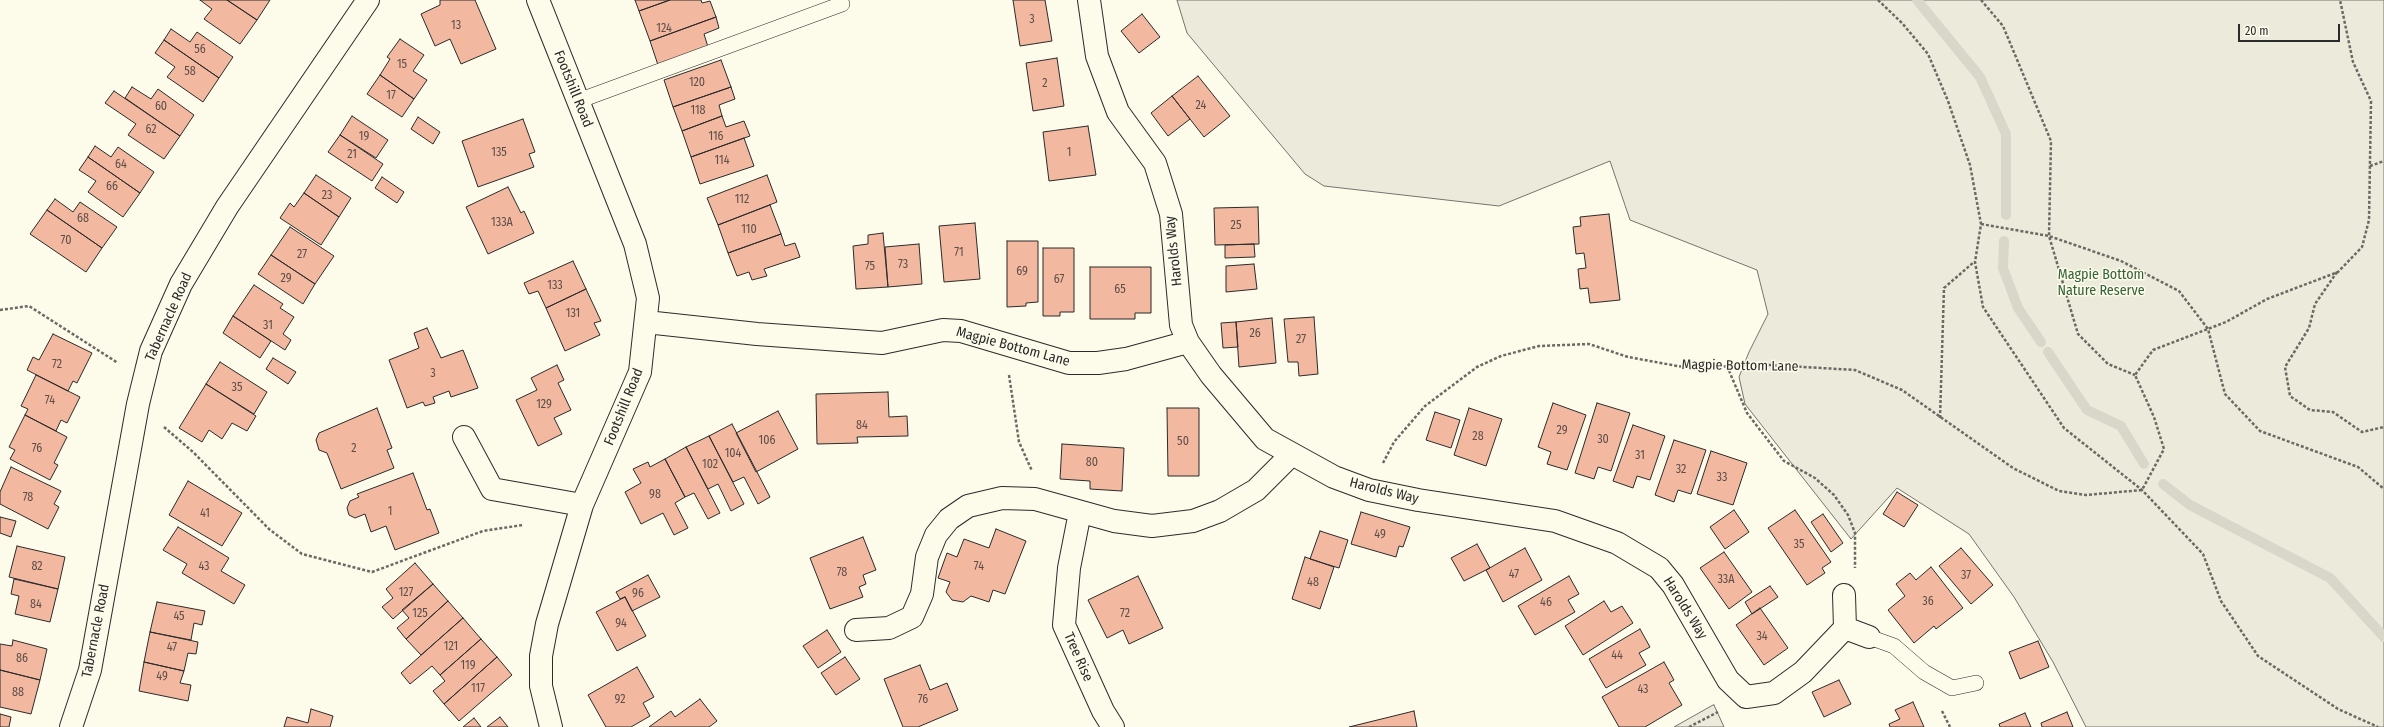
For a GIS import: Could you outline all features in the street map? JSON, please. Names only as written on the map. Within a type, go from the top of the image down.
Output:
[{"type":"street","name":"Tabernacle Road","points":[[70,727],[90,670],[138,404],[151,351],[181,284],[227,207],[368,0]]},
{"type":"street","name":"Footshill Road","points":[[538,0],[635,244],[648,298],[640,372],[582,506],[554,598],[541,656],[541,686],[551,727]]},
{"type":"street","name":"Harolds Way","points":[[1089,0],[1097,56],[1118,112],[1155,163],[1171,214],[1181,325],[1188,342],[1211,375],[1265,439],[1291,455],[1334,477],[1369,490],[1418,500],[1555,522],[1617,543],[1659,568],[1673,585],[1728,680],[1746,697],[1774,693],[1802,672],[1845,628]]},
{"type":"street","name":"Magpie Bottom Lane","points":[[646,322],[757,334],[882,343],[943,330],[961,331],[1069,363],[1098,363],[1126,359],[1188,342]]},
{"type":"street","points":[[464,437],[492,489],[582,506]]},
{"type":"street","points":[[856,630],[889,628],[912,617],[922,594],[927,557],[936,535],[950,519],[968,506],[1002,498],[1035,499],[1114,521],[1152,526],[1193,521],[1220,511],[1256,490],[1291,455]]},
{"type":"street","name":"Tree Rise","points":[[1080,512],[1069,568],[1064,625],[1103,711],[1113,727]]},
{"type":"street","points":[[1844,595],[1845,628],[1869,636]]},
{"type":"lane","points":[[578,101],[842,4]]},
{"type":"lane","points":[[1869,636],[1894,646],[1924,672],[1952,688],[1976,683]]},
{"type":"path","points":[[1878,0],[1902,23],[1928,54],[1948,101],[1970,164],[1981,224],[1975,262],[1983,307],[2064,428],[2142,490],[2203,554],[2221,601],[2258,656],[2338,709],[2378,727]]},
{"type":"path","points":[[1981,0],[2003,26],[2051,141],[2049,236],[2078,334],[2108,364],[2135,375],[2154,417],[2164,449],[2142,490]]},
{"type":"path","points":[[2340,0],[2353,62],[2371,101],[2369,220],[2362,247],[2338,272],[2315,304],[2309,328],[2285,368],[2290,396],[2310,410],[2333,412],[2362,432],[2384,427]]},
{"type":"path","points":[[2370,166],[2384,162]]},
{"type":"path","points":[[1981,224],[2049,236],[2121,261],[2179,291],[2208,329],[2225,394],[2260,431],[2358,467],[2384,489]]},
{"type":"path","points":[[1940,418],[1944,288],[1975,262]]},
{"type":"path","points":[[2135,375],[2153,350],[2226,322],[2266,299],[2338,272]]},
{"type":"path","points":[[0,310],[29,306],[144,380]]},
{"type":"path","name":"Magpie Bottom Lane","points":[[1369,490],[1394,442],[1425,406],[1477,367],[1501,356],[1539,346],[1589,344],[1628,357],[1694,369],[1753,364],[1855,370],[1902,390],[2013,468],[2059,491],[2086,495],[2142,490]]},
{"type":"path","points":[[1727,366],[1747,413],[1784,461],[1814,478],[1834,495],[1848,516],[1856,533],[1857,556],[1854,578],[1844,595]]},
{"type":"path","points":[[138,404],[192,452],[269,528],[302,554],[372,572],[483,531],[528,525]]},
{"type":"path","points":[[1012,407],[1019,442]]},
{"type":"green space","name":"Magpie Bottom Nature Reserve","points":[[1177,0],[2384,0],[2384,727],[2086,727],[2053,662],[2014,597],[1969,534],[1897,488],[1851,539],[1745,404],[1739,377],[1749,352],[1768,314],[1757,270],[1630,220],[1610,161],[1499,206],[1324,186],[1305,174],[1187,33]]},
{"type":"green space","points":[[1713,705],[1724,727],[1674,727]]},
{"type":"building","points":[[200,0],[227,0],[257,20],[240,44],[204,19],[212,9]]},
{"type":"building","points":[[227,0],[270,0],[257,20]]},
{"type":"building","points":[[440,0],[475,0],[496,49],[461,64],[450,39],[435,46],[421,14],[440,5]]},
{"type":"building","points":[[635,0],[670,0],[639,11]]},
{"type":"building","points":[[670,0],[701,0],[702,3],[710,1],[716,17],[650,41],[639,11]]},
{"type":"building","points":[[1013,0],[1045,0],[1052,41],[1020,46]]},
{"type":"building","points":[[1142,14],[1160,37],[1139,53],[1121,31]]},
{"type":"building","points":[[716,17],[719,28],[704,34],[708,47],[658,65],[650,41]]},
{"type":"building","points":[[171,29],[190,42],[197,32],[233,57],[219,78],[164,40]]},
{"type":"building","points":[[400,39],[424,55],[413,71],[427,80],[414,99],[380,75],[390,59],[387,57]]},
{"type":"building","points":[[164,40],[219,78],[203,102],[167,77],[175,67],[155,53]]},
{"type":"building","points":[[1057,58],[1064,106],[1033,111],[1026,63]]},
{"type":"building","points":[[721,60],[731,87],[673,107],[664,80]]},
{"type":"building","points":[[380,75],[414,99],[402,117],[367,94]]},
{"type":"building","points":[[1198,76],[1230,116],[1204,137],[1172,96]]},
{"type":"building","points":[[132,87],[151,99],[158,89],[194,115],[180,136],[125,98]]},
{"type":"building","points":[[731,87],[735,99],[719,105],[722,116],[682,131],[673,107]]},
{"type":"building","points":[[114,91],[180,136],[164,159],[128,135],[136,124],[105,103]]},
{"type":"building","points":[[1172,96],[1190,119],[1168,136],[1151,113]]},
{"type":"building","points":[[352,116],[388,140],[376,158],[340,135]]},
{"type":"building","points":[[722,116],[726,127],[744,121],[750,136],[691,157],[682,131]]},
{"type":"building","points":[[418,117],[440,132],[433,144],[411,129]]},
{"type":"building","points":[[523,119],[535,152],[529,154],[534,167],[478,187],[462,141]]},
{"type":"building","points":[[1088,126],[1096,175],[1049,181],[1043,132]]},
{"type":"building","points":[[340,135],[383,164],[372,181],[328,152]]},
{"type":"building","points":[[744,138],[754,166],[700,184],[691,157]]},
{"type":"building","points":[[95,146],[111,157],[118,147],[154,172],[140,193],[88,157]]},
{"type":"building","points":[[88,157],[140,193],[123,217],[88,192],[96,181],[79,170]]},
{"type":"building","points":[[316,175],[351,198],[339,217],[304,193]]},
{"type":"building","points":[[767,175],[777,202],[718,225],[707,198]]},
{"type":"building","points":[[382,177],[404,192],[397,203],[375,188]]},
{"type":"building","points":[[508,187],[521,213],[524,211],[534,233],[488,254],[466,207]]},
{"type":"building","points":[[304,193],[339,217],[321,245],[280,218],[290,203],[294,207]]},
{"type":"building","points":[[55,199],[73,212],[80,202],[117,227],[102,248],[47,210]]},
{"type":"building","points":[[770,205],[781,234],[728,253],[718,225]]},
{"type":"building","points":[[1258,207],[1259,244],[1215,245],[1214,208]]},
{"type":"building","points":[[47,210],[102,248],[86,272],[30,234]]},
{"type":"building","points":[[1609,214],[1620,300],[1590,303],[1588,288],[1580,289],[1578,269],[1586,268],[1584,253],[1576,254],[1573,227],[1581,226],[1580,217]]},
{"type":"building","points":[[975,223],[980,279],[944,282],[939,226]]},
{"type":"building","points":[[290,227],[334,256],[315,284],[271,255]]},
{"type":"building","points":[[883,233],[888,287],[856,289],[853,246],[868,244],[868,235]]},
{"type":"building","points":[[781,234],[785,246],[795,243],[800,257],[764,269],[767,276],[752,280],[749,272],[737,276],[728,253]]},
{"type":"building","points":[[1007,241],[1038,241],[1038,302],[1026,303],[1026,306],[1007,307]]},
{"type":"building","points":[[919,244],[922,284],[888,287],[885,247]]},
{"type":"building","points":[[1254,244],[1255,257],[1225,258],[1225,245]]},
{"type":"building","points":[[1043,248],[1074,248],[1074,312],[1060,312],[1060,316],[1043,316]]},
{"type":"building","points":[[271,255],[315,284],[303,304],[258,274]]},
{"type":"building","points":[[573,261],[586,289],[546,308],[538,291],[529,294],[524,283]]},
{"type":"building","points":[[1254,264],[1257,289],[1226,292],[1226,266]]},
{"type":"building","points":[[1090,267],[1151,267],[1151,313],[1135,313],[1135,319],[1090,319]]},
{"type":"building","points":[[254,285],[283,304],[280,308],[294,317],[283,334],[291,340],[285,350],[233,316]]},
{"type":"building","points":[[586,289],[601,321],[594,323],[600,335],[565,351],[546,308]]},
{"type":"building","points":[[233,316],[271,341],[260,358],[223,333]]},
{"type":"building","points":[[1314,317],[1318,374],[1299,376],[1298,362],[1288,362],[1284,319]]},
{"type":"building","points":[[1272,318],[1276,363],[1239,367],[1236,322]]},
{"type":"building","points":[[1236,322],[1238,347],[1223,348],[1221,323]]},
{"type":"building","points":[[427,328],[441,358],[463,350],[478,388],[451,397],[449,391],[433,397],[435,403],[425,406],[423,402],[407,408],[389,360],[419,348],[414,333]]},
{"type":"building","points":[[53,334],[92,353],[77,383],[73,381],[68,391],[27,370],[33,357],[39,360]]},
{"type":"building","points":[[273,358],[296,372],[288,384],[266,369]]},
{"type":"building","points":[[220,362],[267,392],[254,414],[206,384]]},
{"type":"building","points":[[557,365],[564,380],[558,383],[571,410],[554,418],[562,434],[538,446],[516,400],[537,390],[531,378]]},
{"type":"building","points":[[36,375],[80,397],[67,423],[61,420],[56,431],[25,415],[28,409],[21,406]]},
{"type":"building","points":[[206,384],[256,416],[247,431],[232,423],[222,439],[209,430],[202,442],[179,428]]},
{"type":"building","points":[[888,392],[889,417],[907,416],[908,436],[857,437],[858,443],[817,444],[816,394]]},
{"type":"building","points":[[1553,403],[1586,415],[1567,470],[1547,464],[1551,452],[1538,447]]},
{"type":"building","points":[[1597,403],[1630,413],[1611,471],[1598,467],[1594,479],[1575,473]]},
{"type":"building","points":[[377,408],[392,448],[387,450],[394,468],[341,489],[327,453],[319,450],[316,440],[319,433]]},
{"type":"building","points":[[1167,408],[1199,408],[1199,476],[1168,476]]},
{"type":"building","points":[[1469,408],[1502,419],[1486,466],[1454,455]]},
{"type":"building","points":[[778,411],[798,449],[756,472],[736,433]]},
{"type":"building","points":[[1435,412],[1460,420],[1451,448],[1426,440]]},
{"type":"building","points":[[25,415],[67,437],[54,463],[58,465],[50,480],[10,459],[15,450],[9,447]]},
{"type":"building","points":[[732,424],[770,497],[758,504],[744,477],[733,482],[709,436]]},
{"type":"building","points":[[1633,425],[1665,436],[1650,480],[1637,476],[1633,488],[1613,481]]},
{"type":"building","points":[[709,436],[744,504],[731,511],[718,484],[708,489],[686,447]]},
{"type":"building","points":[[1674,440],[1706,450],[1691,494],[1678,490],[1674,502],[1655,495]]},
{"type":"building","points":[[1062,444],[1124,448],[1122,491],[1090,489],[1090,481],[1060,479]]},
{"type":"building","points":[[686,447],[720,513],[708,519],[694,493],[685,497],[665,459]]},
{"type":"building","points":[[1711,451],[1747,463],[1733,505],[1697,494]]},
{"type":"building","points":[[665,459],[685,497],[675,503],[688,528],[674,535],[663,513],[641,524],[625,492],[641,483],[633,469],[648,462],[650,467]]},
{"type":"building","points":[[11,467],[61,491],[54,504],[59,507],[48,529],[0,504],[0,492]]},
{"type":"building","points":[[413,473],[427,510],[430,509],[439,533],[395,550],[386,526],[371,532],[365,514],[355,518],[349,515],[347,508],[350,501],[359,497],[357,494]]},
{"type":"building","points":[[188,481],[242,513],[222,546],[169,515]]},
{"type":"building","points":[[1897,492],[1918,505],[1904,527],[1883,514]]},
{"type":"building","points":[[1734,510],[1749,532],[1725,549],[1710,527]]},
{"type":"building","points":[[1795,510],[1831,562],[1822,568],[1825,573],[1807,585],[1768,528]]},
{"type":"building","points":[[1361,512],[1410,527],[1403,547],[1399,546],[1396,557],[1351,544]]},
{"type":"building","points":[[1823,514],[1843,543],[1831,552],[1811,522]]},
{"type":"building","points":[[0,517],[16,521],[11,537],[0,533]]},
{"type":"building","points":[[178,527],[229,558],[221,571],[245,585],[234,604],[182,573],[187,564],[163,550]]},
{"type":"building","points":[[996,529],[1026,541],[1005,594],[993,590],[989,602],[971,596],[963,602],[952,600],[946,592],[950,582],[938,578],[947,553],[957,557],[964,539],[989,548]]},
{"type":"building","points":[[1320,531],[1348,540],[1339,568],[1310,559]]},
{"type":"building","points":[[863,537],[876,570],[863,575],[866,584],[859,587],[863,597],[830,609],[810,558]]},
{"type":"building","points":[[1477,544],[1490,568],[1464,581],[1451,558]]},
{"type":"building","points":[[17,546],[65,557],[58,589],[9,577]]},
{"type":"building","points":[[1525,548],[1542,580],[1503,602],[1486,570]]},
{"type":"building","points":[[1961,548],[1993,585],[1971,604],[1939,566]]},
{"type":"building","points":[[1724,552],[1752,592],[1729,609],[1700,568]]},
{"type":"building","points":[[1305,557],[1334,567],[1320,609],[1292,599]]},
{"type":"building","points":[[415,563],[433,584],[393,619],[382,607],[393,598],[386,589]]},
{"type":"building","points":[[1931,567],[1963,608],[1936,629],[1934,626],[1914,643],[1888,610],[1905,596],[1896,584],[1910,573],[1916,580]]},
{"type":"building","points":[[648,575],[660,597],[632,611],[625,597],[620,599],[616,592]]},
{"type":"building","points":[[1138,576],[1163,628],[1129,644],[1123,630],[1107,638],[1088,600]]},
{"type":"building","points":[[1569,576],[1579,594],[1568,600],[1575,612],[1535,635],[1518,606]]},
{"type":"building","points":[[14,579],[58,589],[50,622],[15,614],[19,596],[11,594]]},
{"type":"building","points":[[433,584],[448,601],[406,639],[397,628],[409,618],[402,610]]},
{"type":"building","points":[[1770,586],[1778,597],[1752,614],[1745,602]]},
{"type":"building","points":[[625,597],[646,636],[617,651],[596,612]]},
{"type":"building","points":[[448,601],[463,618],[421,655],[406,639]]},
{"type":"building","points":[[1604,601],[1611,612],[1622,606],[1633,623],[1583,655],[1565,626]]},
{"type":"building","points":[[157,602],[205,611],[202,625],[194,623],[191,640],[150,632]]},
{"type":"building","points":[[1760,608],[1788,648],[1764,665],[1736,625]]},
{"type":"building","points":[[463,618],[481,639],[440,675],[432,666],[410,684],[401,673]]},
{"type":"building","points":[[1640,629],[1650,647],[1639,653],[1646,665],[1606,688],[1589,659]]},
{"type":"building","points":[[827,630],[841,652],[818,668],[803,646]]},
{"type":"building","points":[[150,632],[198,642],[196,654],[188,653],[184,671],[144,662]]},
{"type":"building","points":[[481,639],[497,657],[444,704],[433,691],[445,681],[440,675]]},
{"type":"building","points":[[13,640],[47,649],[40,680],[0,670],[0,644],[12,646]]},
{"type":"building","points":[[2038,641],[2049,667],[2020,679],[2009,652]]},
{"type":"building","points":[[497,657],[512,675],[459,721],[444,704]]},
{"type":"building","points":[[845,657],[860,679],[836,695],[821,673]]},
{"type":"building","points":[[144,662],[184,671],[180,683],[191,685],[188,701],[139,691]]},
{"type":"building","points":[[1664,662],[1674,680],[1669,683],[1682,705],[1645,727],[1619,727],[1602,697]]},
{"type":"building","points":[[920,665],[930,690],[947,683],[958,710],[918,727],[903,727],[884,679]]},
{"type":"building","points":[[637,667],[654,697],[643,703],[650,716],[631,727],[606,727],[588,695]]},
{"type":"building","points":[[0,670],[40,680],[31,714],[0,707]]},
{"type":"building","points":[[1839,680],[1851,704],[1824,717],[1812,692]]},
{"type":"building","points":[[700,699],[717,721],[709,727],[649,727],[671,711],[675,717]]},
{"type":"building","points":[[1913,702],[1924,727],[1890,727],[1889,724],[1900,719],[1895,710]]},
{"type":"building","points":[[311,709],[333,716],[330,727],[284,727],[287,717],[308,723]]},
{"type":"building","points":[[1414,711],[1417,727],[1349,727]]},
{"type":"building","points":[[2067,712],[2073,727],[2042,727],[2041,723]]},
{"type":"building","points":[[2025,713],[2031,727],[2000,727],[1999,724]]},
{"type":"building","points":[[0,714],[11,717],[9,727],[0,727]]},
{"type":"building","points":[[500,717],[508,727],[487,727]]},
{"type":"building","points":[[474,718],[481,727],[463,727]]},
{"type":"waterway","points":[[1917,0],[1980,77],[2006,134],[2006,215]]},
{"type":"waterway","points":[[2004,241],[2003,268],[2018,308],[2041,342]]},
{"type":"waterway","points":[[2048,352],[2087,410],[2121,426],[2144,464]]},
{"type":"waterway","points":[[2163,484],[2190,505],[2330,578],[2384,637]]}]
